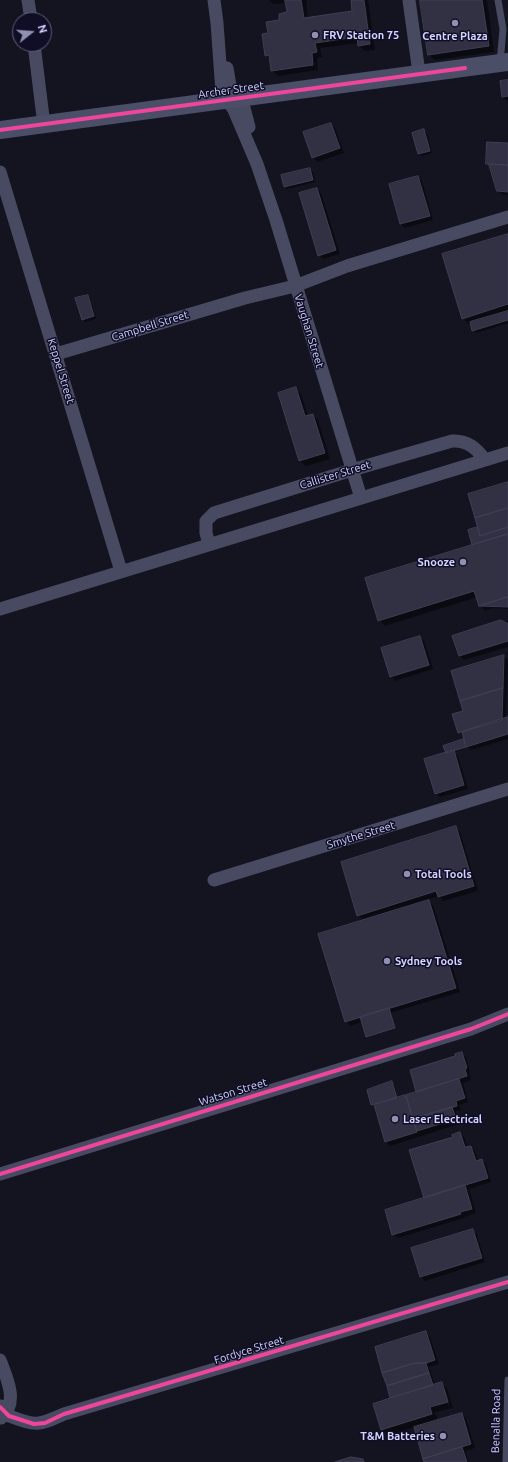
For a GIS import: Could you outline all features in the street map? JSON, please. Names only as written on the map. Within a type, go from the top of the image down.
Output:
[{"type":"main road","name":"Archer Street","points":[[0,130],[504,62]]},
{"type":"street","points":[[28,0],[29,12]]},
{"type":"street","name":"Vaughan Street","points":[[214,0],[222,92],[232,99],[234,110],[257,164],[361,498]]},
{"type":"street","points":[[409,0],[419,74]]},
{"type":"street","points":[[35,52],[44,125]]},
{"type":"street","name":"Keppel Street","points":[[0,172],[121,571]]},
{"type":"street","name":"Campbell Street","points":[[56,354],[245,298],[508,217]]},
{"type":"street","name":"Callister Street","points":[[209,544],[206,533],[206,521],[214,513],[352,470],[452,441],[466,442],[478,451],[500,456]]},
{"type":"street","name":"Callister Street","points":[[0,609],[500,456]]},
{"type":"street","name":"Smythe Street","points":[[214,880],[508,789]]},
{"type":"street","name":"Watson Street","points":[[471,1029],[508,1014]]},
{"type":"street","name":"Watson Street","points":[[0,1174],[471,1029],[508,1021]]},
{"type":"street","name":"Fordyce Street","points":[[3,1411],[26,1422],[34,1424],[45,1423],[64,1414],[508,1282]]},
{"type":"street","points":[[0,1360],[10,1389],[11,1400],[3,1411]]},
{"type":"street","points":[[0,1385],[3,1397],[3,1411]]},
{"type":"lane","points":[[498,0],[503,30],[504,62]]},
{"type":"lane","points":[[503,30],[508,40]]},
{"type":"lane","name":"Benalla Road","points":[[506,1462],[508,1380]]},
{"type":"building","name":"FRV Station 75","points":[[285,0],[301,0],[304,18],[352,11],[351,0],[364,0],[370,44],[358,46],[357,37],[315,43],[317,52],[312,53],[313,65],[271,71],[269,55],[265,56],[262,34],[268,33],[266,22],[279,20],[279,14],[287,12]]},
{"type":"building","name":"Centre Plaza","points":[[420,0],[482,0],[489,46],[428,55]]},
{"type":"building","points":[[508,80],[508,96],[502,97],[500,81]]},
{"type":"building","points":[[331,123],[340,148],[312,158],[303,132]]},
{"type":"building","points":[[424,129],[430,151],[418,154],[412,133]]},
{"type":"building","points":[[487,142],[508,143],[508,165],[486,164]]},
{"type":"building","points":[[489,164],[508,165],[508,192],[497,191]]},
{"type":"building","points":[[310,168],[313,180],[284,187],[281,175]]},
{"type":"building","points":[[418,176],[430,216],[400,224],[389,184]]},
{"type":"building","points":[[317,188],[336,250],[318,256],[299,193]]},
{"type":"building","points":[[508,234],[508,304],[462,319],[442,254]]},
{"type":"building","points":[[88,295],[94,316],[82,320],[75,298]]},
{"type":"building","points":[[508,311],[508,320],[472,331],[470,322]]},
{"type":"building","points":[[296,387],[305,416],[313,414],[325,453],[299,461],[278,393]]},
{"type":"building","points":[[508,482],[508,508],[475,518],[468,494]]},
{"type":"building","points":[[508,508],[508,527],[480,536],[475,518]]},
{"type":"building","points":[[478,527],[480,536],[508,527],[508,534],[472,545],[468,530]]},
{"type":"building","name":"Snooze","points":[[508,534],[508,597],[479,606],[474,591],[378,621],[365,578]]},
{"type":"building","points":[[508,597],[508,607],[479,606]]},
{"type":"building","points":[[501,620],[508,624],[508,641],[459,656],[452,636]]},
{"type":"building","points":[[420,636],[429,665],[390,677],[381,648]]},
{"type":"building","points":[[504,655],[503,688],[460,701],[451,671]]},
{"type":"building","points":[[503,688],[502,720],[458,733],[452,714],[463,711],[460,701]]},
{"type":"building","points":[[508,717],[508,734],[466,747],[462,732]]},
{"type":"building","points":[[464,739],[466,747],[446,753],[443,746]]},
{"type":"building","points":[[454,750],[464,785],[435,794],[424,759]]},
{"type":"building","name":"Total Tools","points":[[456,826],[474,886],[438,897],[436,891],[357,916],[341,862]]},
{"type":"building","name":"Sydney Tools","points":[[429,900],[456,988],[345,1022],[318,934]]},
{"type":"building","points":[[389,1008],[395,1028],[366,1037],[360,1017]]},
{"type":"building","points":[[462,1052],[467,1068],[465,1069],[467,1076],[416,1092],[410,1070],[455,1056],[455,1054]]},
{"type":"building","points":[[459,1079],[465,1098],[456,1101],[457,1106],[413,1119],[406,1095]]},
{"type":"building","points":[[392,1081],[397,1098],[371,1105],[367,1090]]},
{"type":"building","name":"Laser Electrical","points":[[405,1095],[417,1132],[385,1142],[374,1105]]},
{"type":"building","points":[[452,1107],[456,1119],[417,1131],[413,1119]]},
{"type":"building","points":[[460,1132],[465,1147],[471,1146],[476,1161],[482,1159],[488,1178],[424,1198],[409,1150],[453,1137],[452,1135]]},
{"type":"building","points":[[465,1185],[472,1209],[460,1212],[461,1214],[392,1235],[385,1210]]},
{"type":"building","points":[[473,1229],[482,1258],[420,1277],[411,1248]]},
{"type":"building","points":[[426,1331],[435,1360],[426,1363],[415,1363],[382,1373],[375,1347]]},
{"type":"building","points":[[415,1363],[426,1363],[429,1373],[387,1386],[382,1373]]},
{"type":"building","points":[[429,1373],[433,1385],[390,1398],[387,1386]]},
{"type":"building","points":[[442,1382],[448,1402],[430,1407],[432,1414],[381,1430],[373,1404]]},
{"type":"building","name":"T&M Batteries","points":[[462,1413],[471,1444],[423,1459],[414,1427]]},
{"type":"building","points":[[462,1447],[467,1462],[424,1462],[423,1459]]},
{"type":"building","points":[[351,1457],[363,1459],[364,1462],[335,1462]]},
{"type":"cycle path","points":[[0,130],[465,68]]},
{"type":"cycle path","points":[[0,1174],[471,1029],[508,1014]]},
{"type":"cycle path","points":[[0,1407],[9,1416],[34,1424],[45,1423],[64,1414],[508,1282]]},
{"type":"place","name":"Centre Plaza","points":[[455,23]]},
{"type":"place","name":"FRV Station 75","points":[[315,35]]},
{"type":"place","name":"Snooze","points":[[463,562]]},
{"type":"place","name":"Total Tools","points":[[407,874]]},
{"type":"place","name":"Sydney Tools","points":[[387,961]]},
{"type":"place","name":"Laser Electrical","points":[[395,1119]]},
{"type":"place","name":"T&M Batteries","points":[[443,1436]]}]
